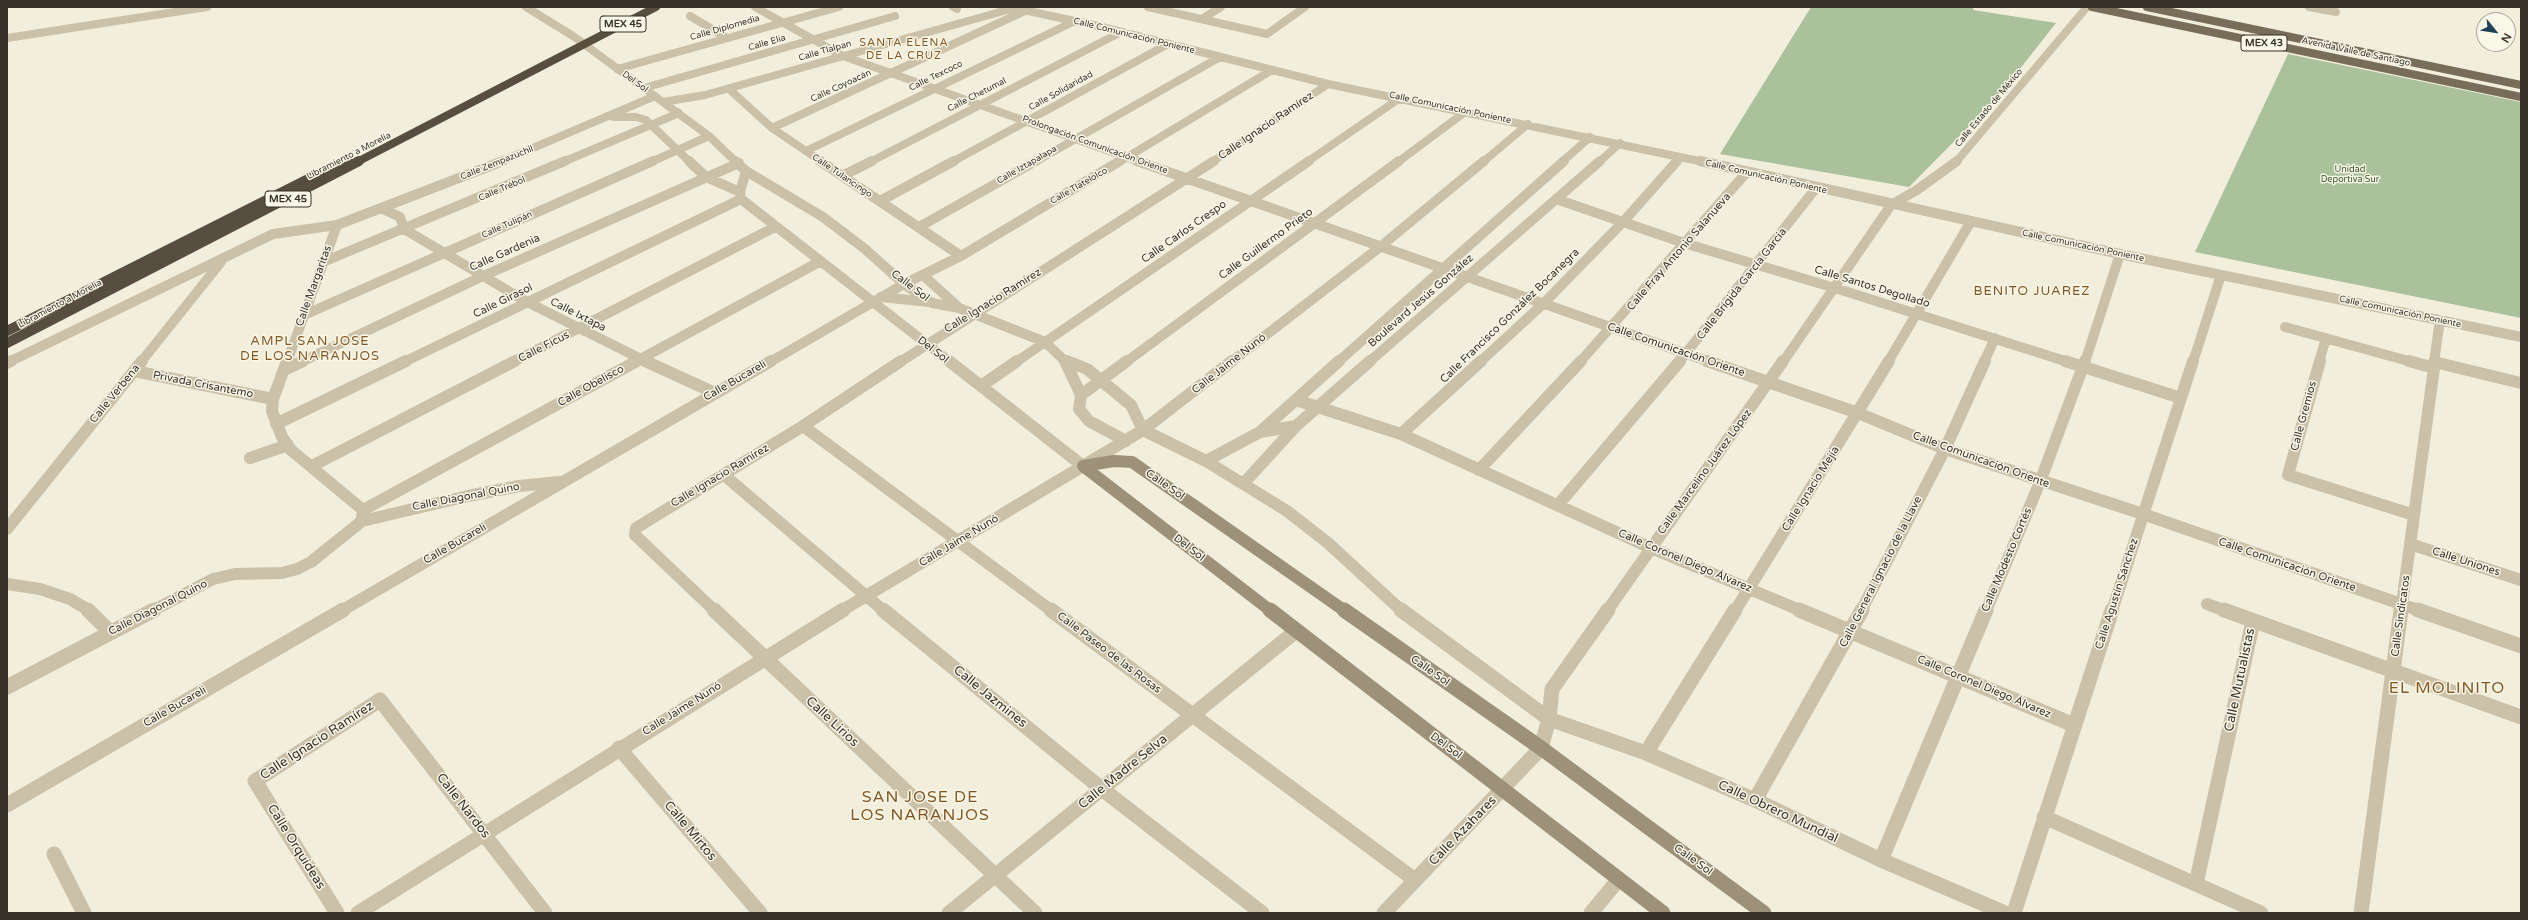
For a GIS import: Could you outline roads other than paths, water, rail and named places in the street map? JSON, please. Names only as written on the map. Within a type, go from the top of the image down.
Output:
[{"type":"highway","name":"Libramiento a Morelia","points":[[7,343],[589,37],[640,7]]},
{"type":"highway","name":"Libramiento a Morelia","points":[[589,37],[656,7]]},
{"type":"highway","name":"Libramiento a Morelia","points":[[7,331],[564,50]]},
{"type":"main road","name":"Avenida Valle de Santiago","points":[[2092,7],[2521,97]]},
{"type":"main road","name":"Avenida Valle de Santiago","points":[[2148,7],[2521,85]]},
{"type":"street","points":[[7,38],[207,7]]},
{"type":"street","name":"Del Sol","points":[[526,7],[573,36],[679,113],[709,136],[743,167]]},
{"type":"street","name":"Prolongación Comunicación Oriente","points":[[755,7],[811,40],[843,56],[1442,269]]},
{"type":"street","name":"Calle Diplomedia","points":[[617,69],[827,9],[839,7]]},
{"type":"street","points":[[1148,7],[1267,34],[1305,7]]},
{"type":"street","points":[[1202,19],[1220,7]]},
{"type":"street","name":"Calle Estado de México","points":[[1891,205],[1917,190],[1958,160],[2087,7]]},
{"type":"street","points":[[2309,7],[2336,12]]},
{"type":"street","name":"Calle Comunicación Poniente","points":[[1014,8],[1121,32],[1328,84],[1620,143],[1891,205],[2221,276],[2521,337]]},
{"type":"street","name":"Calle Tlalpan","points":[[663,102],[705,96],[1014,8]]},
{"type":"street","name":"Calle Coyoacán","points":[[772,128],[1027,10]]},
{"type":"street","points":[[690,16],[727,38]]},
{"type":"street","name":"Calle Elia","points":[[644,88],[895,16]]},
{"type":"street","name":"Calle Texcoco","points":[[806,151],[1075,21]]},
{"type":"street","name":"Calle Chetumal","points":[[842,176],[1121,32]]},
{"type":"street","name":"Calle Solidaridad","points":[[880,201],[1168,44]]},
{"type":"street","name":"Calle Iztapalapa","points":[[919,228],[1220,57]]},
{"type":"street","name":"Calle Tlatelolco","points":[[904,284],[961,256],[1129,157],[1272,70]]},
{"type":"street","name":"Calle Ignacio Ramírez","points":[[636,528],[803,426],[974,313],[1188,178],[1328,84]]},
{"type":"street","name":"Calle Tulancingo","points":[[729,89],[772,128],[961,256]]},
{"type":"street","name":"Calle Zempazuchil","points":[[7,363],[151,292],[281,232],[337,225],[607,117],[655,96]]},
{"type":"street","name":"Calle Carlos Crespo","points":[[981,386],[1400,98]]},
{"type":"street","name":"Calle Guillermo Prieto","points":[[1081,395],[1465,112]]},
{"type":"street","name":"Calle Trébol","points":[[323,262],[679,113]]},
{"type":"street","points":[[607,117],[636,117],[646,120],[652,125]]},
{"type":"street","name":"Calle Jaime Nunó","points":[[358,913],[763,658],[1143,430],[1380,247],[1528,124]]},
{"type":"street","name":"Del Sol","points":[[652,125],[706,177],[740,196],[775,227],[819,262],[876,299],[926,344],[1663,913]]},
{"type":"street","name":"Calle Tulipán","points":[[304,315],[709,136]]},
{"type":"street","name":"Boulevard Jesús González","points":[[1206,461],[1260,432],[1590,137]]},
{"type":"street","name":"Boulevard Jesús González","points":[[1244,483],[1296,426],[1620,143]]},
{"type":"street","name":"Calle Francisco González Bocanegra","points":[[1401,434],[1543,304],[1623,222],[1680,157]]},
{"type":"street","points":[[740,196],[743,167]]},
{"type":"street","name":"Calle Gardenia","points":[[284,370],[481,277],[706,177],[743,167]]},
{"type":"street","name":"Calle Sol","points":[[743,167],[823,217],[865,249],[904,284],[932,303],[959,308],[974,313],[1045,342],[1065,360],[1081,395],[1079,409],[1089,421],[1126,441]]},
{"type":"street","name":"Calle Fray Antonio Salanueva","points":[[1479,470],[1612,328],[1687,244],[1746,173]]},
{"type":"street","name":"Calle Brígida García García","points":[[1558,506],[1758,266],[1816,188]]},
{"type":"street","name":"Calle Girasol","points":[[276,424],[740,196]]},
{"type":"street","name":"Calle Santos Degollado","points":[[1556,199],[1687,244],[1835,288],[2181,398]]},
{"type":"street","name":"Calle Marcelino Juárez López","points":[[1541,748],[1549,719],[1552,689],[1650,548],[1835,288],[1891,205]]},
{"type":"street","name":"Calle Ixtapa","points":[[382,208],[400,216],[404,229],[481,277],[578,329],[640,360],[715,393]]},
{"type":"street","name":"Calle Ignacio Mejía","points":[[1646,753],[1858,413],[1970,222]]},
{"type":"street","name":"Calle Margaritas","points":[[337,225],[273,399],[272,411],[276,424],[288,445],[312,466],[362,516]]},
{"type":"street","name":"Calle Ficus","points":[[312,466],[775,227]]},
{"type":"street","name":"Calle Modesto Cortés","points":[[1880,860],[2040,482],[2083,367],[2120,254]]},
{"type":"street","name":"Calle Verbena","points":[[7,529],[223,259]]},
{"type":"street","name":"Calle Obelisco","points":[[362,516],[640,360],[819,262]]},
{"type":"street","name":"Calle Comunicación Oriente","points":[[1442,269],[1858,413],[1945,448],[2040,482],[2143,514],[2521,646]]},
{"type":"street","points":[[923,275],[959,308]]},
{"type":"street","name":"Calle Agustín Sánchez","points":[[2014,913],[2221,276]]},
{"type":"street","name":"Calle Bucareli","points":[[7,805],[904,284]]},
{"type":"street","points":[[876,299],[932,303]]},
{"type":"street","name":"Calle Sindicatos","points":[[2361,913],[2440,320]]},
{"type":"street","points":[[2285,328],[2434,365],[2521,383]]},
{"type":"street","name":"Calle General Ignacio de la Llave","points":[[1755,800],[1851,632],[1945,448],[1995,338]]},
{"type":"street","name":"Calle Gremios","points":[[2326,338],[2288,475],[2414,515]]},
{"type":"street","points":[[1065,360],[1087,369],[1131,404],[1143,430]]},
{"type":"street","name":"Privada Crisantemo","points":[[134,371],[273,399]]},
{"type":"street","name":"Calle Coronel Diego Álvarez","points":[[1296,400],[1401,434],[1650,548],[2074,725]]},
{"type":"street","name":"Calle Paseo de las Rosas","points":[[803,426],[1415,880]]},
{"type":"street","points":[[1260,432],[1296,426]]},
{"type":"street","name":"Calle Obrero Mundial","points":[[1143,430],[1206,461],[1244,483],[1287,511],[1328,543],[1412,620],[1549,719],[1646,753],[1755,800],[1880,860],[2005,913]]},
{"type":"street","points":[[250,458],[288,445]]},
{"type":"street","name":"Calle Sol","points":[[1083,466],[1114,461],[1132,462],[1541,748],[1764,913]]},
{"type":"street","name":"Calle Jazmines","points":[[724,475],[866,596],[1102,789],[1262,913]]},
{"type":"street","name":"Calle Diagonal Quino","points":[[7,687],[213,579],[235,574],[282,573],[298,569],[311,562],[362,516],[519,486],[563,481]]},
{"type":"street","name":"Calle Lirios","points":[[636,528],[635,535],[763,658],[1035,913]]},
{"type":"street","name":"Calle Uniones","points":[[2410,544],[2521,580]]},
{"type":"street","points":[[7,584],[40,589],[70,599],[93,613],[110,632]]},
{"type":"street","points":[[2207,604],[2253,621]]},
{"type":"street","name":"Calle Mutualistas","points":[[2196,884],[2253,621],[2521,717]]},
{"type":"street","name":"Calle Madre Selva","points":[[949,913],[1296,631]]},
{"type":"street","name":"Calle Ignacio Ramírez","points":[[255,781],[380,700]]},
{"type":"street","name":"Calle Nardos","points":[[380,700],[545,913]]},
{"type":"street","name":"Calle Mirtos","points":[[619,748],[760,913]]},
{"type":"street","name":"Calle Azahares","points":[[1384,913],[1541,748]]},
{"type":"street","name":"Calle Orquídeas","points":[[255,781],[337,913]]},
{"type":"street","points":[[2044,817],[2261,913]]},
{"type":"street","points":[[54,854],[84,913]]},
{"type":"street","points":[[1590,913],[1619,879]]},
{"type":"district","name":"SANTA ELENA DE LA CRUZ","points":[[904,49]]},
{"type":"district","name":"BENITO JUAREZ","points":[[2032,292]]},
{"type":"district","name":"AMPL SAN JOSE DE LOS NARANJOS","points":[[310,350]]},
{"type":"district","name":"EL MOLINITO","points":[[2447,689]]},
{"type":"district","name":"SAN JOSE DE LOS NARANJOS","points":[[920,807]]},
{"type":"park label","name":"Unidad Deportiva Sur","points":[[2350,176]]}]
